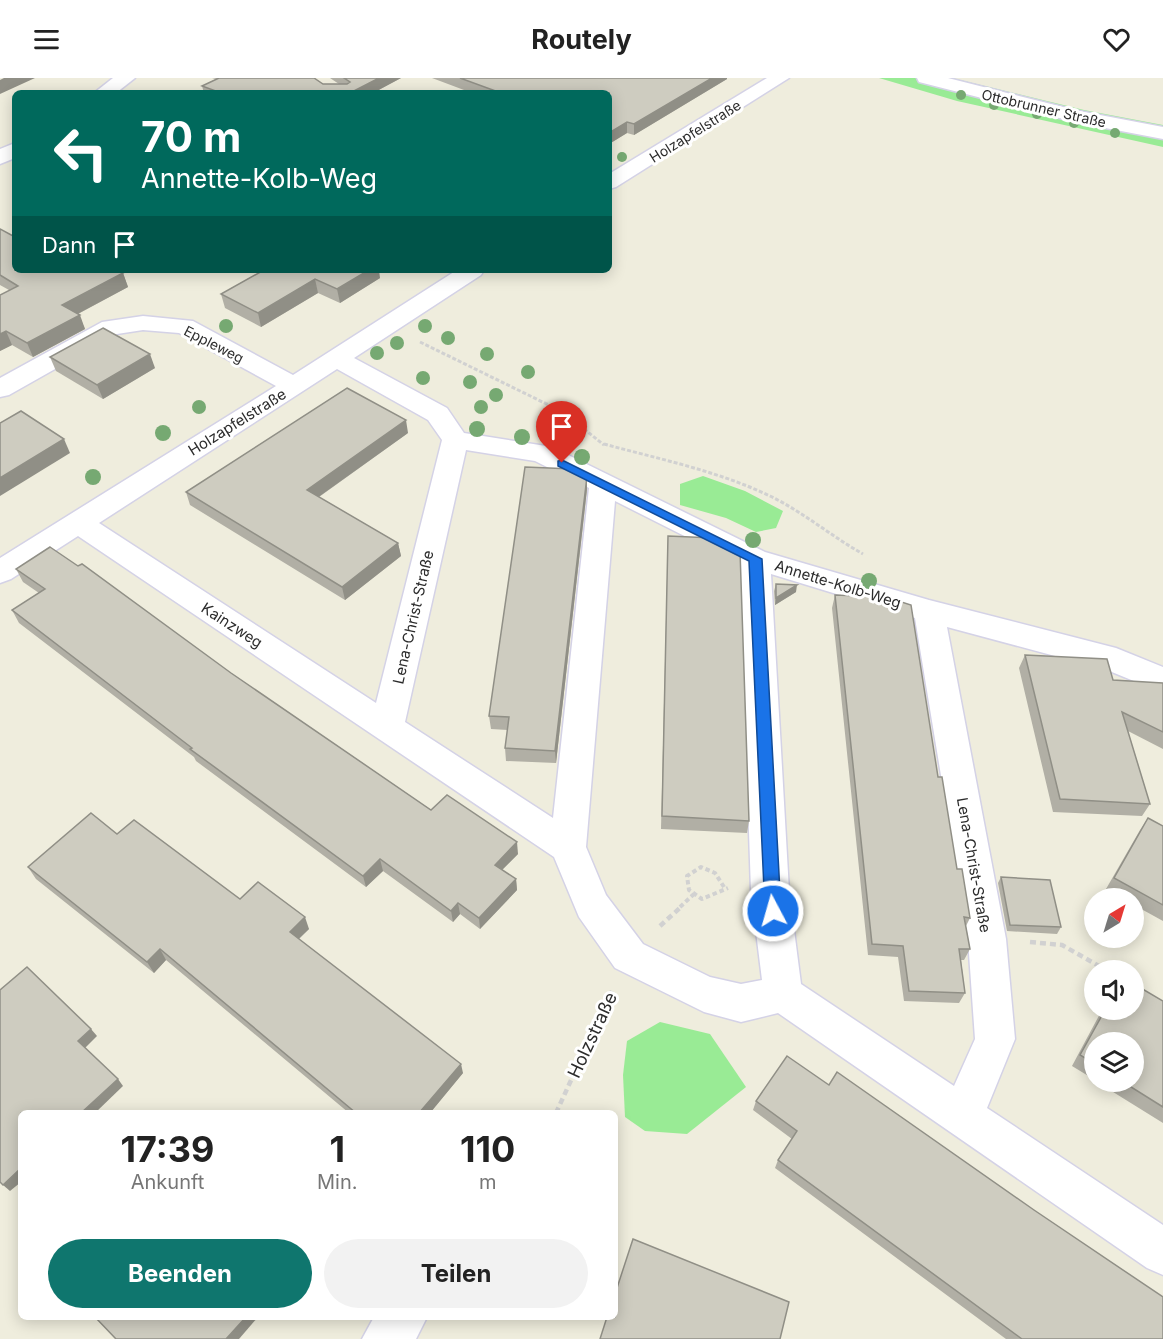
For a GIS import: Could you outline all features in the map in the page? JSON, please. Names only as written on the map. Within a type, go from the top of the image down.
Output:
[{"type":"street","points":[[108,90],[126,78]]},
{"type":"street","name":"Holzapfelstraße","points":[[612,181],[780,78]]},
{"type":"street","name":"Ottobrunner Straße","points":[[926,78],[1078,117],[1163,133]]},
{"type":"street","name":"Holzapfelstraße","points":[[0,572],[467,273]]},
{"type":"street","name":"Eppleweg","points":[[0,389],[111,327],[143,323],[184,326],[294,386]]},
{"type":"street","points":[[336,359],[438,414],[456,440]]},
{"type":"street","name":"Annette-Kolb-Weg","points":[[456,440],[542,453],[755,559],[929,611],[1116,660],[1163,681]]},
{"type":"street","name":"Lena-Christ-Straße","points":[[387,727],[456,440]]},
{"type":"street","points":[[603,483],[568,847],[592,905],[628,956],[704,994],[741,1003],[783,994],[1163,1252]]},
{"type":"street","name":"Kainzweg","points":[[78,523],[387,727]]},
{"type":"street","points":[[755,559],[770,891],[783,994]]},
{"type":"street","name":"Lena-Christ-Straße","points":[[929,611],[987,939],[995,1039],[963,1116]]},
{"type":"street","points":[[387,727],[568,847]]},
{"type":"street","points":[[386,1339],[402,1320]]},
{"type":"path","points":[[387,326],[563,412],[603,444],[636,500]]},
{"type":"path","points":[[603,444],[728,480],[789,506],[805,517]]},
{"type":"path","points":[[701,867],[715,873],[724,887],[702,899],[694,894],[689,890],[687,876],[701,867]]},
{"type":"path","points":[[667,919],[694,894]]},
{"type":"path","points":[[987,939],[1062,945],[1088,960]]},
{"type":"path","name":"Holzstraße","points":[[557,1110],[628,956]]},
{"type":"green space","points":[[879,78],[952,78],[1084,110],[1163,125],[1163,147],[957,101]]},
{"type":"green space","points":[[703,476],[745,491],[783,511],[776,528],[756,532],[726,518],[680,505],[680,484]]},
{"type":"green space","points":[[660,1022],[710,1034],[746,1087],[687,1134],[645,1131],[625,1117],[623,1075],[627,1041]]},
{"type":"building","points":[[219,78],[314,78],[323,84],[347,84],[350,82],[344,78],[379,78],[356,90],[213,90],[202,86]]},
{"type":"building","points":[[460,78],[712,78],[634,124],[627,122],[612,131],[612,90],[493,90]]},
{"type":"building","points":[[0,229],[12,235],[12,273],[123,273],[62,305],[80,315],[27,343],[6,331],[0,334],[0,295],[18,286],[0,275]]},
{"type":"building","points":[[259,273],[364,273],[337,289],[315,279],[258,313],[221,294]]},
{"type":"building","points":[[103,328],[150,354],[97,385],[50,357]]},
{"type":"building","points":[[347,388],[406,420],[307,490],[398,543],[342,587],[186,492]]},
{"type":"building","points":[[21,411],[64,439],[0,478],[0,423]]},
{"type":"building","points":[[525,467],[573,469],[587,476],[555,751],[505,748],[509,717],[489,716]]},
{"type":"building","points":[[668,536],[714,538],[740,551],[749,821],[662,816]]},
{"type":"building","points":[[50,547],[78,566],[82,564],[231,673],[431,810],[447,795],[517,842],[495,865],[516,879],[479,918],[458,903],[451,911],[380,859],[363,876],[190,749],[192,748],[12,610],[45,589],[16,569]]},
{"type":"building","points":[[776,584],[797,585],[776,598]]},
{"type":"building","points":[[835,595],[886,597],[911,605],[938,777],[942,777],[957,869],[962,869],[970,918],[964,917],[970,949],[959,949],[965,993],[909,991],[903,946],[872,944]]},
{"type":"building","points":[[1025,655],[1107,659],[1113,680],[1163,683],[1163,732],[1122,712],[1150,804],[1060,799]]},
{"type":"building","points":[[91,813],[117,834],[134,820],[240,899],[258,882],[305,917],[290,932],[461,1064],[422,1110],[352,1110],[160,949],[147,962],[28,867]]},
{"type":"building","points":[[1148,818],[1163,826],[1163,905],[1144,895],[1144,888],[1132,888],[1114,878]]},
{"type":"building","points":[[1001,877],[1050,880],[1061,927],[1010,925]]},
{"type":"building","points":[[27,967],[91,1029],[78,1041],[118,1079],[84,1110],[18,1110],[18,1171],[3,1185],[0,1182],[0,990]]},
{"type":"building","points":[[1144,990],[1163,1001],[1163,1107],[1139,1092],[1144,1092],[1144,1032],[1093,1032],[1099,1020],[1144,1020]]},
{"type":"building","points":[[787,1056],[829,1085],[837,1072],[1163,1297],[1163,1339],[1022,1339],[778,1160],[797,1131],[756,1101]]},
{"type":"building","points":[[633,1239],[789,1302],[780,1339],[600,1339],[606,1320],[618,1320],[618,1285]]},
{"type":"building","points":[[98,1320],[243,1320],[226,1339],[116,1339]]},
{"type":"route","points":[[562,463],[755,559],[770,891],[773,911]]}]
